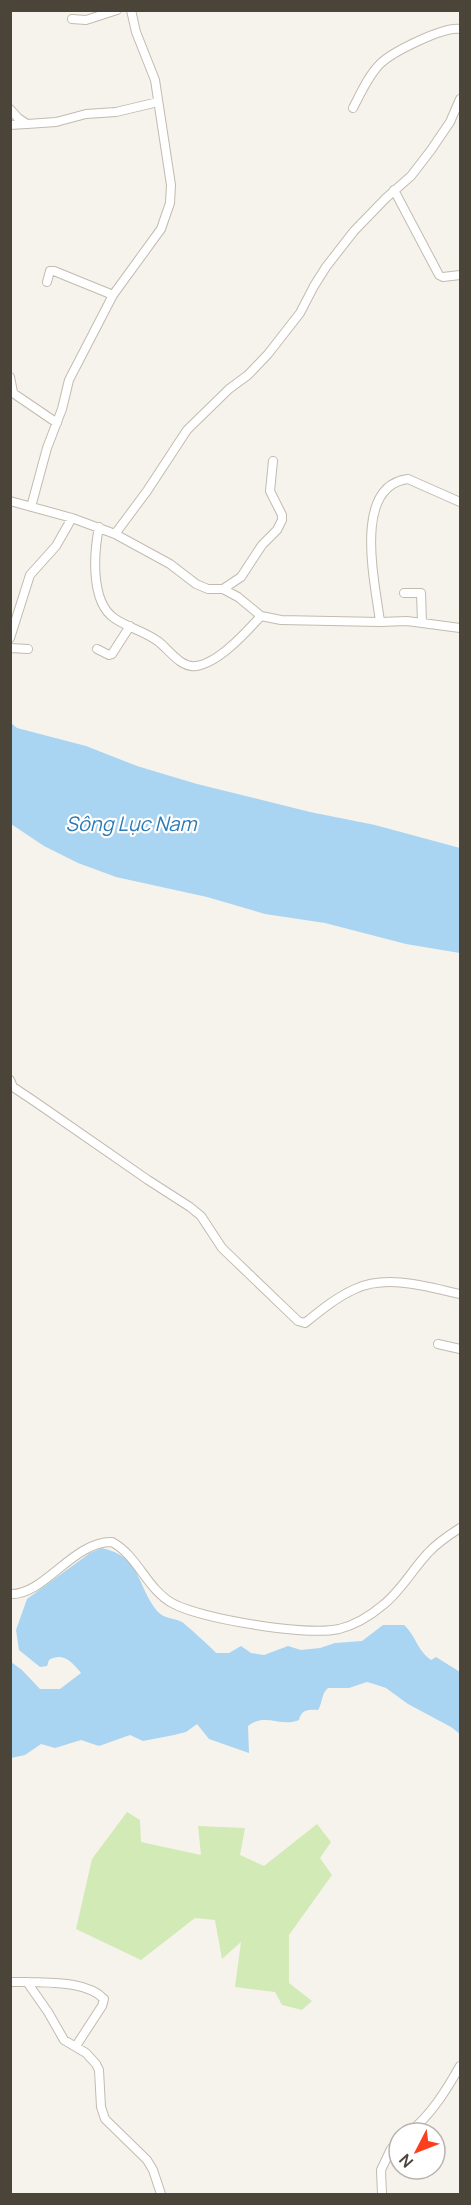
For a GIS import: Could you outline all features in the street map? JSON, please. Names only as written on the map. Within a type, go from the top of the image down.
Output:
[{"type":"street","points":[[72,19],[86,20],[117,10]]},
{"type":"street","points":[[31,507],[47,447],[57,423],[69,380],[113,295],[162,229],[170,203],[171,185],[155,80],[136,32],[131,10]]},
{"type":"street","points":[[353,108],[376,68],[389,56],[426,38],[450,29],[460,29]]},
{"type":"street","points":[[115,534],[147,491],[187,430],[268,354],[300,313],[326,267],[354,231],[411,176],[442,136],[460,99]]},
{"type":"street","points":[[10,125],[56,122],[87,114],[116,112],[158,102]]},
{"type":"street","points":[[10,109],[27,124]]},
{"type":"street","points":[[394,190],[439,275],[442,277],[460,275]]},
{"type":"street","points":[[46,282],[50,271],[54,271],[113,295]]},
{"type":"street","points":[[10,377],[12,391],[57,423]]},
{"type":"street","points":[[223,589],[241,577],[264,542],[278,530],[282,520],[282,515],[270,490],[273,461]]},
{"type":"street","points":[[380,622],[371,530],[376,507],[382,494],[408,479],[460,502]]},
{"type":"street","points":[[10,501],[72,518],[115,534],[170,564],[196,584],[208,589],[223,589],[247,603],[261,616],[281,621],[422,622],[460,628]]},
{"type":"street","points":[[10,638],[30,575],[56,546],[72,518]]},
{"type":"street","points":[[99,527],[94,561],[103,603],[107,611],[114,618],[147,633],[179,661],[193,667],[211,661],[235,643],[261,616]]},
{"type":"street","points":[[404,593],[421,593],[422,622]]},
{"type":"street","points":[[98,650],[112,654],[130,626]]},
{"type":"street","points":[[10,648],[28,649]]},
{"type":"street","points":[[10,1080],[13,1087],[201,1216],[222,1248],[298,1321],[305,1323],[346,1293],[371,1284],[402,1283],[460,1294]]},
{"type":"street","points":[[438,1344],[460,1348]]},
{"type":"street","points":[[10,1594],[26,1591],[95,1544],[112,1542],[130,1555],[158,1592],[183,1608],[239,1622],[335,1630],[358,1622],[385,1604],[429,1552],[460,1528]]},
{"type":"street","points":[[10,1982],[82,1988],[104,1999],[102,2006],[76,2046]]},
{"type":"street","points":[[27,1982],[64,2040],[91,2058],[99,2070],[99,2099],[105,2119],[147,2160],[161,2194]]},
{"type":"street","points":[[420,2121],[440,2098],[460,2066]]},
{"type":"street","points":[[382,2194],[381,2170],[387,2157]]},
{"type":"green space","points":[[127,1812],[140,1820],[141,1842],[201,1855],[198,1826],[245,1828],[240,1855],[264,1866],[317,1824],[331,1842],[320,1858],[332,1875],[289,1935],[289,1983],[312,2001],[302,2010],[282,2005],[275,1992],[235,1987],[241,1942],[222,1959],[215,1920],[195,1918],[141,1960],[76,1929],[92,1859]]},
{"type":"water","name":"Sông Lục Nam","points":[[11,723],[17,728],[86,746],[137,766],[197,784],[310,812],[375,825],[460,848],[460,953],[406,944],[325,923],[265,914],[207,897],[116,877],[78,863],[44,846],[11,824]]},
{"type":"water","points":[[102,1548],[125,1558],[137,1573],[150,1601],[160,1614],[182,1622],[216,1653],[229,1653],[241,1646],[251,1653],[264,1655],[288,1646],[301,1650],[320,1648],[335,1643],[362,1641],[383,1625],[404,1625],[426,1656],[431,1660],[436,1657],[460,1672],[460,1734],[408,1704],[386,1688],[367,1682],[349,1688],[328,1688],[318,1710],[306,1711],[301,1714],[299,1720],[254,1722],[248,1726],[249,1753],[209,1739],[197,1724],[186,1732],[143,1741],[130,1735],[99,1746],[81,1740],[55,1748],[41,1744],[25,1755],[11,1758],[11,1662],[40,1689],[60,1689],[81,1673],[71,1662],[59,1657],[49,1660],[47,1666],[40,1667],[19,1650],[16,1630],[27,1599],[90,1553]]}]
